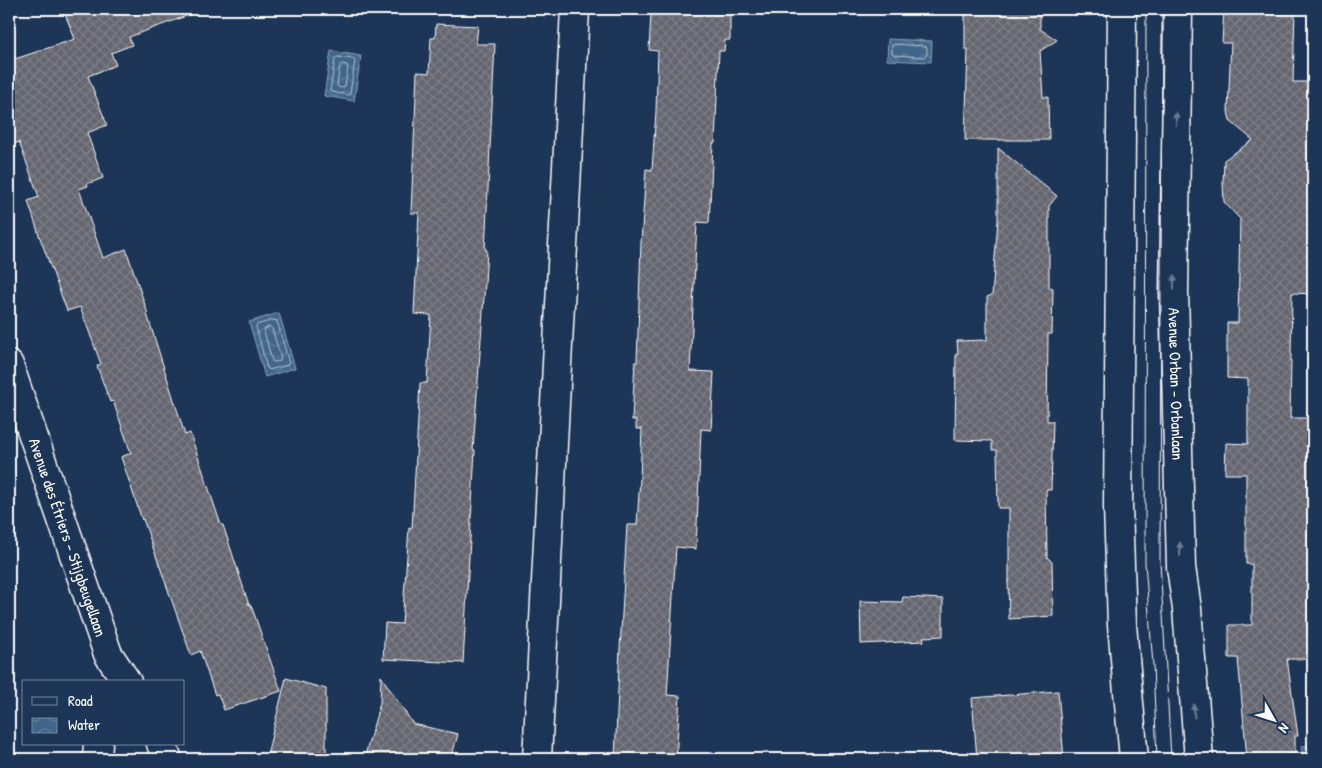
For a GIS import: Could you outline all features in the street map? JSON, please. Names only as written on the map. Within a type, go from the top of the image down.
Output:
[{"type":"street","points":[[537,759],[575,9]]},
{"type":"street","points":[[1122,9],[1118,506],[1122,625],[1134,759]]},
{"type":"street","name":"Avenue Orban - Orbanlaan","points":[[1178,9],[1174,292],[1181,567],[1187,609],[1199,759]]},
{"type":"street","name":"Avenue des Étriers - Stijgbeugellaan","points":[[9,365],[108,654],[126,680]]},
{"type":"street","name":"Avenue des Étriers - Stijgbeugellaan","points":[[105,680],[108,654]]},
{"type":"street","points":[[97,759],[98,746]]},
{"type":"street","points":[[162,746],[168,759]]},
{"type":"water","points":[[888,39],[932,41],[931,62],[887,60]]},
{"type":"water","points":[[331,51],[361,56],[354,101],[324,96]]},
{"type":"water","points":[[279,313],[295,368],[265,377],[249,322]]},
{"type":"water","points":[[1313,745],[1313,757],[1303,758],[1301,746]]},
{"type":"building","points":[[63,9],[196,9],[197,12],[129,37],[132,45],[111,53],[116,65],[88,76],[107,125],[87,133],[103,178],[79,189],[103,258],[126,249],[185,435],[190,433],[249,605],[251,605],[281,691],[224,710],[218,694],[215,695],[200,651],[191,655],[121,457],[131,453],[113,401],[110,402],[97,366],[101,364],[80,307],[67,311],[28,201],[39,197],[19,142],[9,146],[9,61],[75,39]]},
{"type":"building","points":[[658,9],[730,9],[730,40],[725,40],[724,51],[719,51],[709,223],[697,222],[690,371],[714,372],[711,430],[701,429],[696,549],[676,547],[667,695],[680,696],[676,759],[615,759],[627,525],[637,525],[640,478],[642,429],[636,429],[636,420],[632,420],[635,362],[637,362],[641,243],[646,169],[652,170],[656,111],[658,51],[649,50],[651,14],[658,14]]},
{"type":"building","points":[[965,9],[1040,9],[1040,29],[1057,40],[1040,51],[1043,97],[1048,97],[1049,140],[965,140],[968,49],[965,49]]},
{"type":"building","points":[[1224,9],[1295,9],[1293,82],[1313,82],[1313,294],[1292,293],[1290,418],[1313,418],[1313,659],[1287,659],[1298,736],[1295,736],[1295,754],[1254,759],[1247,759],[1238,658],[1229,658],[1229,625],[1252,625],[1252,564],[1246,564],[1246,474],[1225,474],[1226,443],[1248,444],[1248,379],[1227,378],[1227,323],[1238,323],[1240,219],[1224,202],[1223,184],[1224,160],[1253,140],[1230,121],[1228,111],[1231,43],[1222,43]]},
{"type":"building","points":[[436,24],[478,26],[476,44],[495,44],[485,250],[487,250],[473,450],[475,450],[463,663],[383,659],[385,623],[402,624],[409,528],[412,529],[420,383],[427,383],[431,315],[414,314],[419,213],[411,213],[417,72],[429,73],[431,38],[435,38]]},
{"type":"building","points":[[998,148],[1057,196],[1049,206],[1049,287],[1053,288],[1052,334],[1048,334],[1047,421],[1053,421],[1051,490],[1046,490],[1047,557],[1052,562],[1053,616],[1009,619],[1009,508],[998,508],[997,450],[992,450],[992,441],[955,440],[957,341],[987,340],[987,297],[992,295],[998,220]]},
{"type":"building","points":[[903,597],[943,599],[943,636],[923,637],[924,641],[861,644],[860,601],[902,602]]},
{"type":"building","points":[[381,676],[413,724],[458,734],[451,759],[364,759],[380,703]]},
{"type":"building","points":[[286,678],[326,689],[326,759],[266,759]]},
{"type":"building","points":[[1058,691],[1064,759],[977,759],[972,698]]},
{"type":"tram line","points":[[1146,9],[1145,563],[1153,665],[1157,759]]},
{"type":"tram line","points":[[1162,9],[1160,561],[1171,759]]}]
